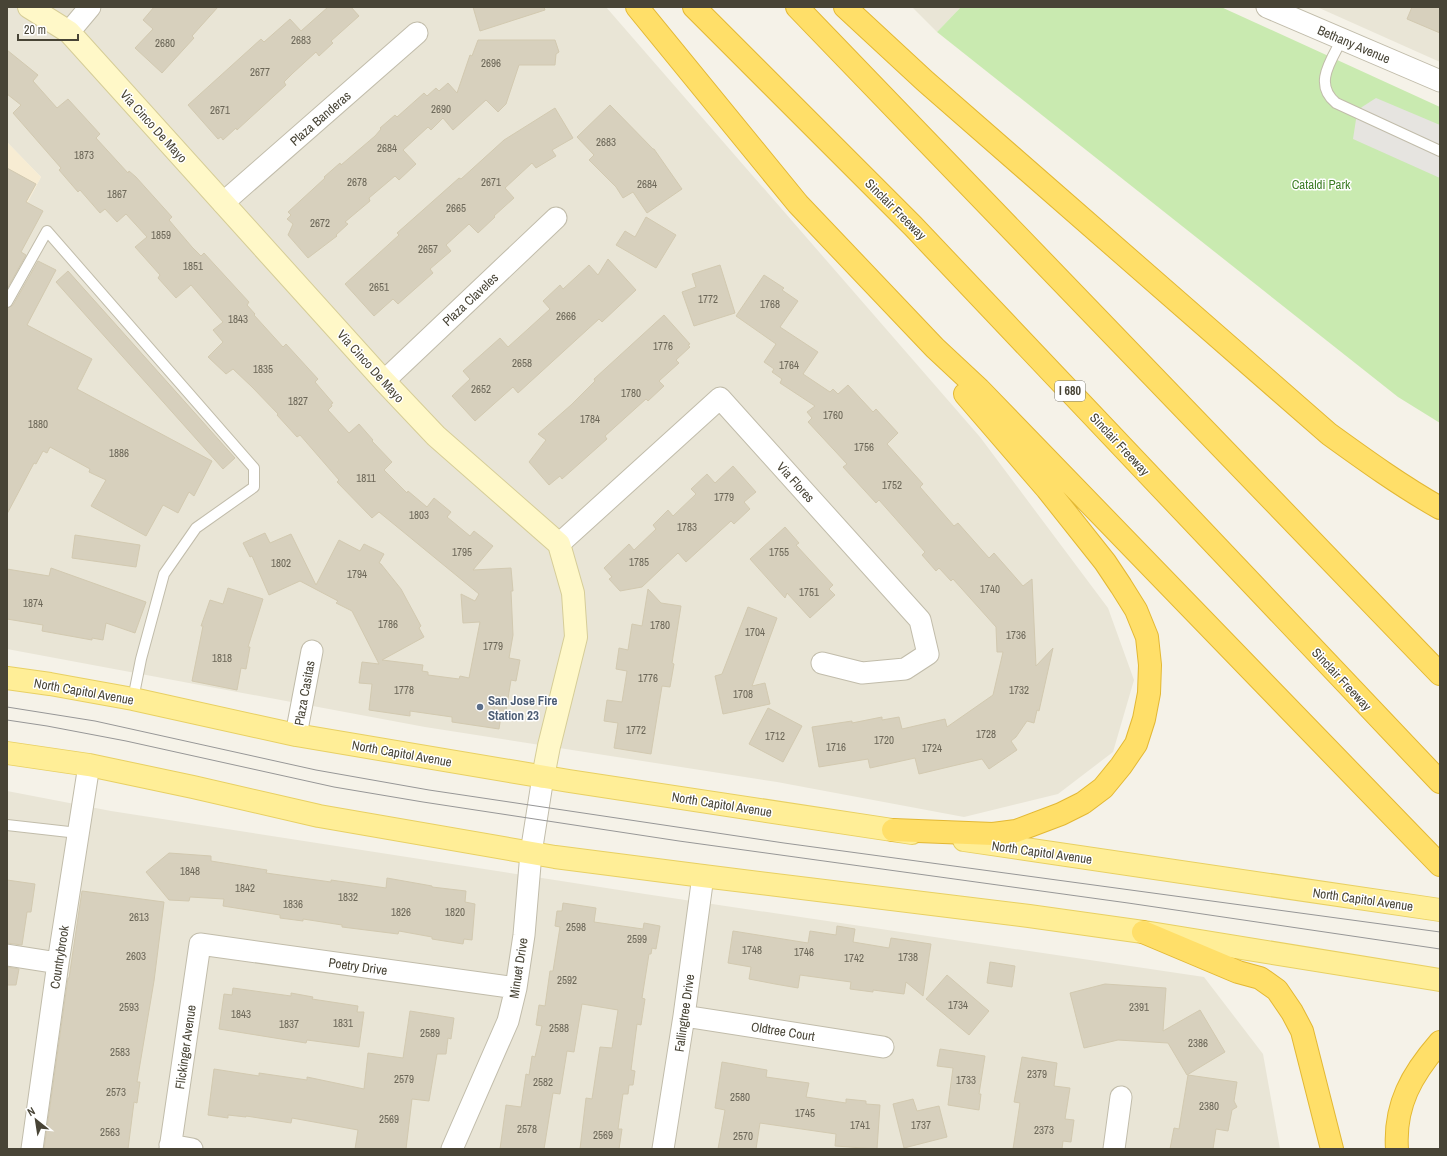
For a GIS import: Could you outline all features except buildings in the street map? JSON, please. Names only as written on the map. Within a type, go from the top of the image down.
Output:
[{"type":"highway","points":[[638,7],[798,204],[935,348],[979,389],[1440,865]]},
{"type":"highway","name":"Sinclair Freeway","points":[[694,7],[913,226],[1440,782]]},
{"type":"highway","points":[[797,7],[1440,674]]},
{"type":"highway","points":[[845,7],[925,81],[1329,434],[1373,466],[1440,508]]},
{"type":"highway","points":[[893,830],[993,834],[1016,831],[1061,814],[1083,803],[1103,788],[1121,766],[1136,744],[1144,719],[1149,693],[1150,665],[1147,637],[1136,610],[1104,562],[1046,489],[967,396],[935,348]]},
{"type":"highway","points":[[1144,932],[1238,972],[1260,978],[1277,990],[1292,1012],[1302,1031],[1332,1149]]},
{"type":"highway","points":[[1397,1149],[1396,1140],[1399,1116],[1404,1094],[1414,1076],[1440,1042]]},
{"type":"main road","name":"North Capitol Avenue","points":[[7,678],[133,699],[296,735],[543,777],[1440,910]]},
{"type":"main road","points":[[7,753],[89,765],[319,816],[531,853],[1144,932],[1440,980]]},
{"type":"street","name":"Via Cinco De Mayo","points":[[29,7],[69,32],[384,381],[436,436],[559,544]]},
{"type":"street","points":[[69,32],[90,7]]},
{"type":"street","name":"Bethany Avenue","points":[[1267,7],[1440,81]]},
{"type":"street","name":"Plaza Banderas","points":[[224,203],[417,33]]},
{"type":"street","name":"Plaza Claveles","points":[[384,381],[556,218]]},
{"type":"street","name":"Via Flores","points":[[559,544],[720,398],[920,620],[928,654],[905,669],[862,673],[822,663]]},
{"type":"street","points":[[543,777],[549,746],[576,636],[573,593],[559,544]]},
{"type":"street","name":"Plaza Casitas","points":[[296,735],[312,651]]},
{"type":"street","name":"Countrybrook","points":[[32,1149],[58,963],[89,765]]},
{"type":"street","name":"Minuet Drive","points":[[452,1149],[508,1021],[516,988],[524,935],[531,853],[543,777]]},
{"type":"street","name":"Fallingtree Drive","points":[[663,1149],[684,1016],[703,876]]},
{"type":"street","name":"Poetry Drive","points":[[200,944],[516,988]]},
{"type":"street","name":"Flickinger Avenue","points":[[170,1147],[200,944]]},
{"type":"street","points":[[7,955],[58,963]]},
{"type":"street","name":"Oldtree Court","points":[[684,1016],[884,1047]]},
{"type":"street","points":[[1114,1149],[1122,1097]]},
{"type":"street","points":[[170,1147],[192,1149]]},
{"type":"lane","points":[[1342,39],[1327,71],[1324,82],[1329,98],[1336,103],[1440,151]]},
{"type":"lane","points":[[7,302],[47,231],[254,468],[254,487],[196,528],[164,574],[141,659],[133,699]]},
{"type":"lane","points":[[7,825],[78,833]]},
{"type":"shaded area","points":[[7,7],[606,7],[980,437],[1108,608],[1134,680],[1113,752],[1058,794],[964,817],[777,782],[425,727],[7,649],[7,241],[41,177],[7,142]]},
{"type":"shaded area","points":[[912,7],[961,7],[937,32]]},
{"type":"shaded area","points":[[1317,7],[1440,7],[1440,62]]},
{"type":"shaded area","points":[[1376,98],[1440,125],[1440,178],[1353,139],[1357,113],[1362,107]]},
{"type":"shaded area","points":[[7,142],[41,177],[7,241]]},
{"type":"shaded area","points":[[7,791],[111,811],[645,894],[1204,977],[1263,1054],[1280,1149],[7,1149]]},
{"type":"green space","name":"Cataldi Park","points":[[961,7],[1221,7],[1440,107],[1440,423],[1398,397],[937,32]]},
{"type":"tram line","points":[[7,707],[95,721],[316,770],[429,790],[784,843],[1440,932]]},
{"type":"tram line","points":[[7,720],[126,741],[334,787],[423,802],[679,841],[1128,903],[1440,949]]},
{"type":"place","name":"San Jose Fire Station 23","points":[[480,707]]}]
